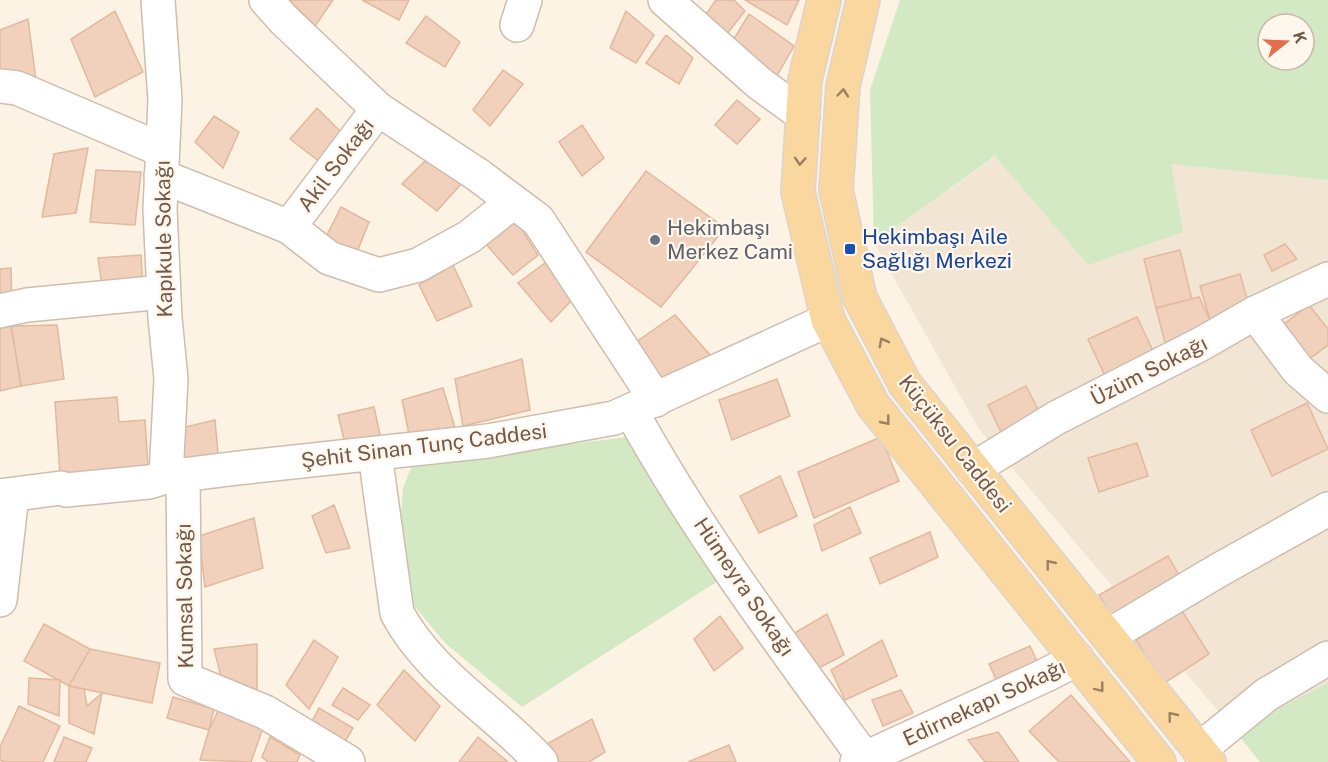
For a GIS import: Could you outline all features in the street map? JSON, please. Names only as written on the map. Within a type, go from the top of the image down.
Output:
[{"type":"main road","name":"Küçüksu Caddesi","points":[[824,0],[805,80],[798,192],[828,320],[873,405],[1159,762]]},
{"type":"main road","name":"Küçüksu Caddesi","points":[[863,0],[843,86],[836,190],[860,298],[905,384],[1108,636],[1198,758]]},
{"type":"main road","points":[[803,115],[840,133]]},
{"type":"main road","points":[[828,320],[864,305]]},
{"type":"main road","points":[[1077,659],[1108,636]]},
{"type":"street","name":"Kapıkule Sokağı","points":[[158,0],[165,100],[160,209],[163,291],[171,379],[174,476]]},
{"type":"street","name":"Hümeyra Sokağı","points":[[266,0],[378,109],[478,175],[538,220],[643,405],[661,465],[755,607],[870,759]]},
{"type":"street","points":[[665,0],[759,83],[803,115]]},
{"type":"street","name":"Akil Sokağı","points":[[0,86],[17,88],[289,227],[378,109]]},
{"type":"street","points":[[289,227],[329,258],[379,275],[418,265],[469,237],[513,202]]},
{"type":"street","name":"Üzüm Sokağı","points":[[973,469],[1056,418],[1201,344],[1255,313],[1328,279]]},
{"type":"street","points":[[0,311],[27,305],[163,291]]},
{"type":"street","points":[[1255,313],[1298,370],[1328,396]]},
{"type":"street","name":"Şehit Sinan Tunç Caddesi","points":[[6,495],[62,488],[66,490],[149,482],[174,476],[488,441],[614,418],[828,320]]},
{"type":"street","points":[[375,454],[397,613],[409,635],[440,669],[541,762]]},
{"type":"street","name":"Kumsal Sokağı","points":[[174,476],[185,679],[265,712],[348,762]]},
{"type":"street","points":[[0,600],[6,495]]},
{"type":"street","points":[[1108,636],[1218,570],[1328,509]]},
{"type":"street","points":[[1198,758],[1266,695],[1328,657]]},
{"type":"street","name":"Edirnekapı Sokağı","points":[[870,759],[1077,659]]},
{"type":"shaded area","points":[[996,156],[1088,265],[1171,163],[1328,180],[1328,682],[1236,732],[979,429],[874,243]]},
{"type":"green space","points":[[900,0],[1328,0],[1328,180],[1171,164],[1183,232],[1088,265],[995,156],[874,243],[870,90]]},
{"type":"green space","points":[[626,437],[718,581],[522,707],[445,643],[406,596],[399,548],[403,488],[412,465]]},
{"type":"green space","points":[[1328,682],[1328,762],[1260,762],[1236,732]]},
{"type":"building","points":[[289,0],[333,0],[315,26]]},
{"type":"building","points":[[362,0],[409,0],[399,20]]},
{"type":"building","points":[[716,0],[734,0],[745,11],[726,35],[704,17]]},
{"type":"building","points":[[745,0],[799,0],[787,25]]},
{"type":"building","points":[[115,11],[143,72],[95,97],[71,39]]},
{"type":"building","points":[[626,11],[654,35],[636,63],[610,48]]},
{"type":"building","points":[[749,14],[794,46],[774,81],[729,47]]},
{"type":"building","points":[[426,16],[460,42],[445,67],[406,43]]},
{"type":"building","points":[[28,19],[36,80],[0,85],[0,30]]},
{"type":"building","points":[[666,35],[693,58],[679,84],[646,63]]},
{"type":"building","points":[[503,70],[523,84],[490,126],[473,110]]},
{"type":"building","points":[[737,100],[760,119],[737,144],[715,125]]},
{"type":"building","points":[[317,108],[343,134],[320,162],[290,139]]},
{"type":"building","points":[[214,116],[239,132],[223,168],[195,142]]},
{"type":"building","points":[[582,125],[604,158],[582,176],[559,142]]},
{"type":"building","points":[[88,148],[76,213],[42,217],[54,154]]},
{"type":"building","points":[[427,159],[461,184],[437,211],[402,184]]},
{"type":"building","points":[[96,170],[141,172],[135,225],[90,222]]},
{"type":"building","name":"Hekimbaşı Merkez Cami","points":[[646,171],[725,228],[661,307],[586,252]]},
{"type":"building","points":[[341,207],[369,222],[353,262],[322,245]]},
{"type":"building","points":[[515,219],[538,255],[513,275],[485,243]]},
{"type":"building","points":[[1285,244],[1297,259],[1272,271],[1264,255]]},
{"type":"building","points":[[1180,250],[1192,300],[1156,308],[1144,259]]},
{"type":"building","points":[[141,255],[143,289],[103,293],[98,258]]},
{"type":"building","points":[[545,263],[573,299],[551,322],[518,283]]},
{"type":"building","points":[[453,265],[472,306],[437,321],[419,285]]},
{"type":"building","points":[[11,268],[12,303],[0,303],[0,269]]},
{"type":"building","points":[[1240,274],[1250,309],[1210,320],[1200,286]]},
{"type":"building","points":[[1199,297],[1210,320],[1167,350],[1156,308]]},
{"type":"building","points":[[1309,305],[1328,329],[1328,345],[1304,363],[1278,329]]},
{"type":"building","points":[[675,315],[710,355],[664,390],[636,342]]},
{"type":"building","points":[[1137,317],[1154,353],[1105,376],[1088,339]]},
{"type":"building","points":[[57,325],[64,379],[21,386],[11,326]]},
{"type":"building","points":[[11,326],[21,386],[0,391],[0,328]]},
{"type":"building","points":[[522,359],[530,410],[463,426],[455,379]]},
{"type":"building","points":[[777,379],[790,416],[732,440],[719,400]]},
{"type":"building","points":[[1026,386],[1041,415],[1002,434],[988,405]]},
{"type":"building","points":[[443,388],[456,431],[411,444],[402,400]]},
{"type":"building","points":[[117,397],[119,422],[145,420],[149,482],[61,488],[55,402]]},
{"type":"building","points":[[1307,403],[1328,449],[1272,476],[1251,430]]},
{"type":"building","points":[[374,407],[380,435],[345,443],[338,415]]},
{"type":"building","points":[[215,420],[219,464],[174,468],[177,429]]},
{"type":"building","points":[[881,437],[899,481],[814,518],[798,472]]},
{"type":"building","points":[[1137,443],[1148,476],[1099,492],[1088,458]]},
{"type":"building","points":[[780,476],[797,516],[759,533],[740,496]]},
{"type":"building","points":[[334,505],[350,548],[326,553],[312,516]]},
{"type":"building","points":[[850,507],[861,533],[822,551],[814,525]]},
{"type":"building","points":[[254,518],[263,568],[205,587],[199,536]]},
{"type":"building","points":[[930,532],[938,557],[880,584],[870,558]]},
{"type":"building","points":[[1168,556],[1184,584],[1116,623],[1099,595]]},
{"type":"building","points":[[1182,611],[1209,654],[1163,684],[1136,640]]},
{"type":"building","points":[[827,614],[844,655],[813,671],[791,635]]},
{"type":"building","points":[[720,616],[743,648],[714,671],[694,639]]},
{"type":"building","points":[[44,624],[90,649],[69,686],[24,661]]},
{"type":"building","points":[[314,640],[338,657],[309,709],[286,685]]},
{"type":"building","points":[[882,640],[897,676],[845,700],[831,670]]},
{"type":"building","points":[[257,644],[257,690],[221,676],[214,649]]},
{"type":"building","points":[[1030,646],[1041,670],[1000,688],[989,664]]},
{"type":"building","points":[[90,649],[160,663],[152,703],[69,686]]},
{"type":"building","points":[[404,670],[440,706],[415,741],[377,705]]},
{"type":"building","points":[[29,678],[60,680],[59,716],[28,704]]},
{"type":"building","points":[[69,686],[84,689],[87,706],[102,693],[94,734],[69,723]]},
{"type":"building","points":[[343,688],[370,705],[358,720],[332,705]]},
{"type":"building","points":[[901,690],[913,713],[883,726],[872,700]]},
{"type":"building","points":[[1071,695],[1130,762],[1059,762],[1029,731]]},
{"type":"building","points":[[173,697],[214,709],[209,730],[167,718]]},
{"type":"building","points":[[19,706],[60,726],[43,762],[4,762],[0,760],[0,747]]},
{"type":"building","points":[[319,708],[353,728],[338,753],[306,733]]},
{"type":"building","points":[[219,709],[264,725],[251,762],[200,760],[209,730]]},
{"type":"building","points":[[592,719],[605,752],[589,762],[555,762],[545,745]]},
{"type":"building","points":[[998,732],[1019,762],[985,762],[968,740]]},
{"type":"building","points":[[64,737],[92,748],[86,762],[54,762]]},
{"type":"building","points":[[270,737],[300,755],[297,762],[268,762],[262,757]]},
{"type":"building","points":[[478,737],[508,762],[459,762]]},
{"type":"building","points":[[729,745],[736,762],[688,762]]},
{"type":"place","name":"Hekimbaşı Merkez Cami","points":[[655,240]]},
{"type":"place","name":"Hekimbaşı Aile Sağlığı Merkezi","points":[[850,249]]}]
